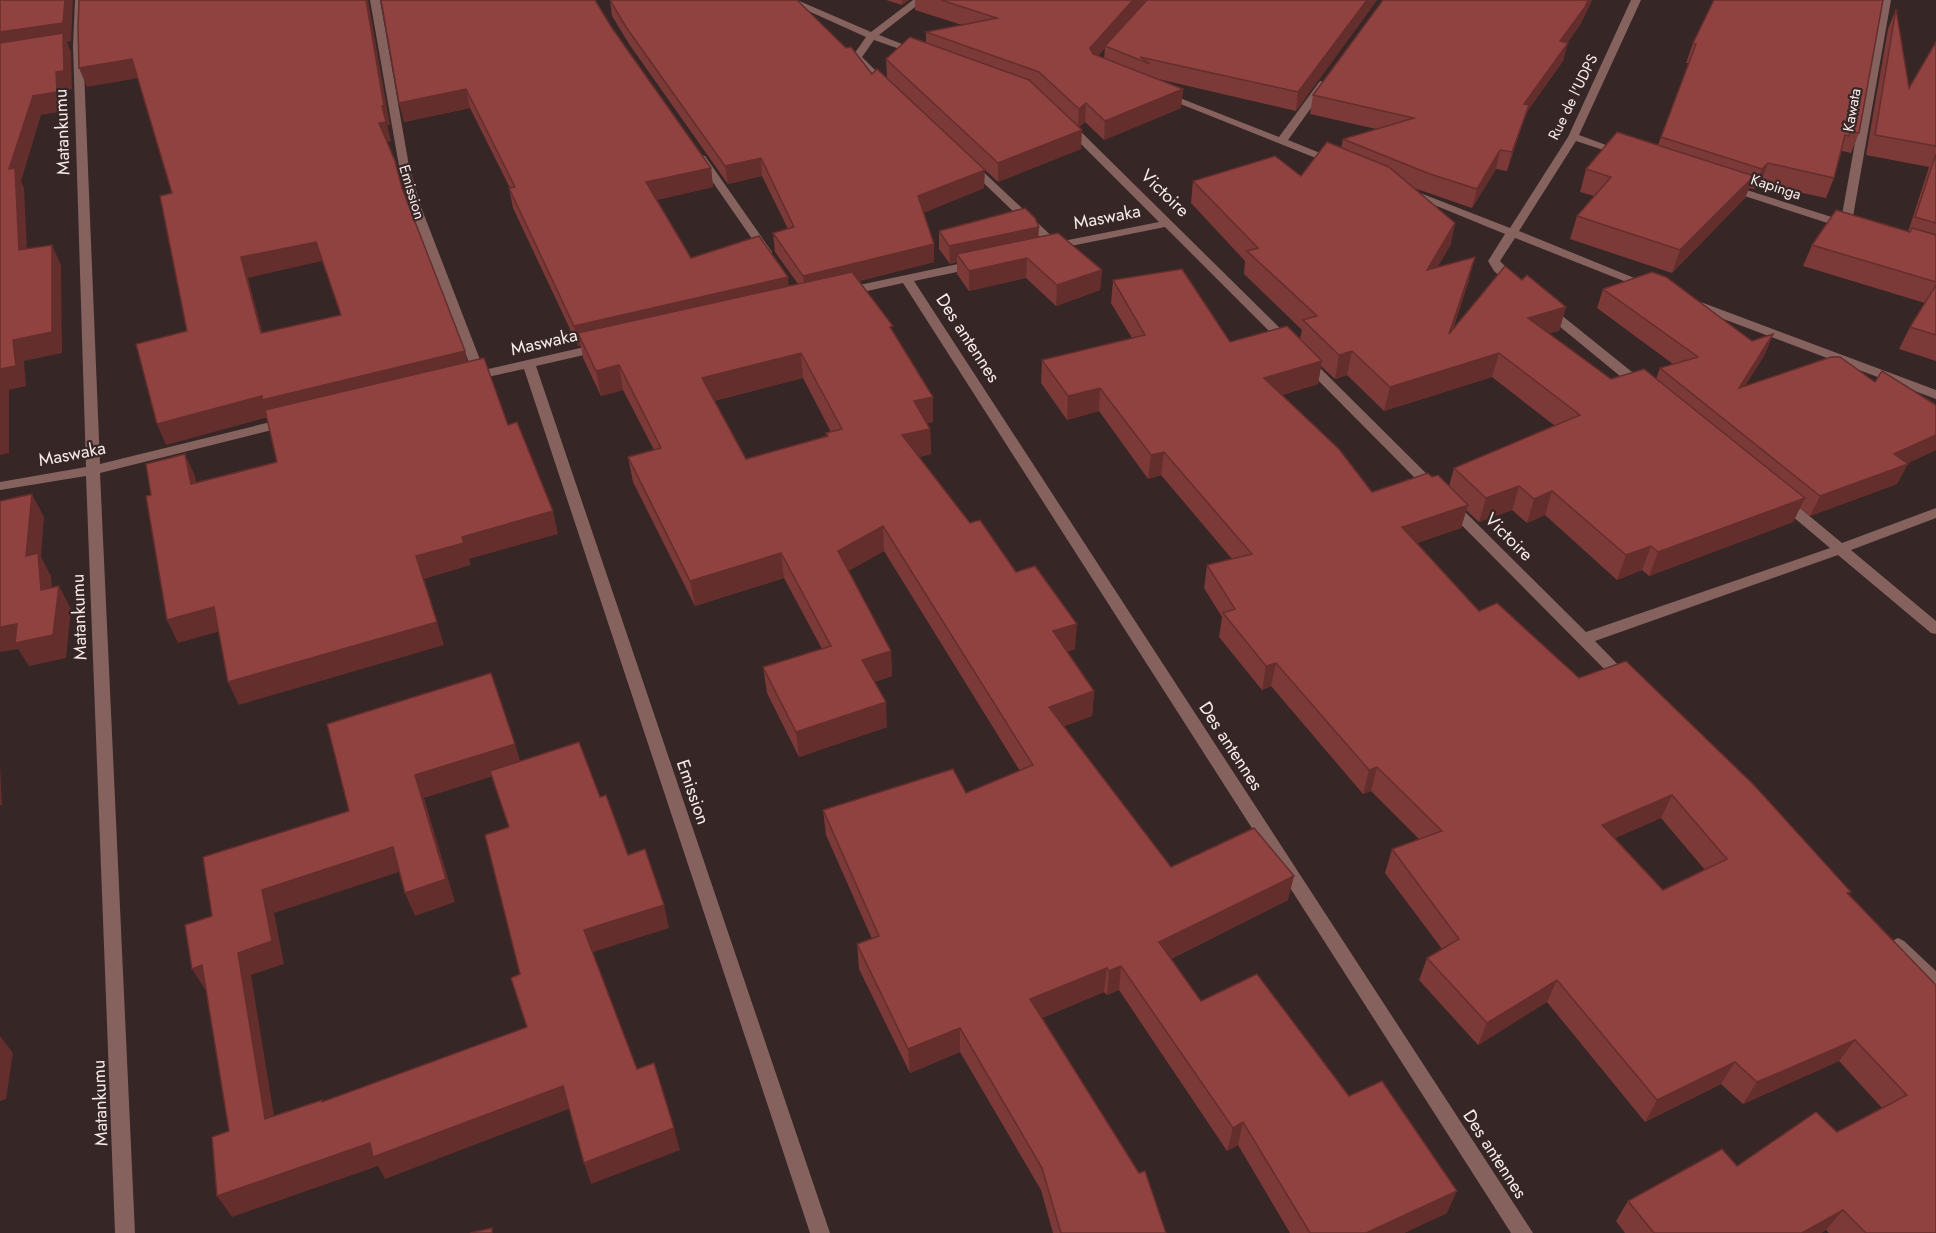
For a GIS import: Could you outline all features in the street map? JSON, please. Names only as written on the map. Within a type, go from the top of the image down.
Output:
[{"type":"street","name":"Matankumu","points":[[80,0],[73,46],[125,1233]]},
{"type":"street","name":"Emission","points":[[375,0],[406,176],[415,207],[480,375]]},
{"type":"street","points":[[789,0],[872,36],[926,55]]},
{"type":"street","points":[[893,93],[857,57],[872,36],[919,0]]},
{"type":"street","name":"Rue de l'UDPS","points":[[1636,0],[1573,137],[1494,261],[1497,268],[1650,393]]},
{"type":"street","name":"Kawata","points":[[1852,227],[1886,0]]},
{"type":"street","points":[[1282,141],[1330,75]]},
{"type":"street","points":[[1148,89],[1347,168]]},
{"type":"street","name":"Victoire","points":[[1056,114],[1634,688]]},
{"type":"street","points":[[1573,137],[1641,159]]},
{"type":"street","points":[[694,149],[774,263]]},
{"type":"street","points":[[962,157],[1056,246]]},
{"type":"street","name":"Kapinga","points":[[1721,185],[1852,227]]},
{"type":"street","points":[[1401,189],[1656,288]]},
{"type":"street","name":"Maswaka","points":[[1033,251],[1168,223]]},
{"type":"street","points":[[836,294],[987,261]]},
{"type":"street","name":"Des antennes","points":[[907,280],[1523,1233]]},
{"type":"street","points":[[1678,297],[1936,394]]},
{"type":"street","name":"Maswaka","points":[[457,381],[620,343]]},
{"type":"street","name":"Emission","points":[[529,364],[820,1233]]},
{"type":"street","name":"Maswaka","points":[[0,486],[93,470],[298,420]]},
{"type":"street","points":[[1777,497],[1936,629]]},
{"type":"street","points":[[1583,639],[1841,549],[1936,513]]},
{"type":"street","points":[[1886,934],[1936,983]]},
{"type":"building","points":[[0,0],[65,0],[63,23],[0,32]]},
{"type":"building","points":[[79,0],[366,0],[386,122],[379,123],[465,351],[262,400],[262,396],[157,424],[136,344],[187,331],[160,196],[172,193],[132,59],[79,68]],"holes":[[[316,242],[341,315],[261,333],[241,257]]]},
{"type":"building","points":[[381,0],[595,0],[612,28],[711,168],[646,182],[691,258],[759,236],[788,277],[574,326],[509,188],[515,187],[466,89],[399,103]]},
{"type":"building","points":[[610,0],[797,0],[846,48],[851,47],[872,74],[877,69],[985,170],[918,196],[934,244],[803,276],[773,233],[794,227],[761,158],[725,166],[626,27]]},
{"type":"building","points":[[941,0],[1133,0],[1090,48],[1093,54],[1183,89],[1105,121],[1086,103],[1079,109],[1039,72],[926,32],[997,18]]},
{"type":"building","points":[[1147,0],[1367,0],[1298,92],[1140,57],[1150,64],[1105,46]]},
{"type":"building","points":[[1383,0],[1588,0],[1560,41],[1568,43],[1524,104],[1529,105],[1512,152],[1500,150],[1477,189],[1430,174],[1343,139],[1414,118],[1313,95]]},
{"type":"building","points":[[1714,0],[1883,0],[1859,133],[1850,131],[1849,136],[1845,135],[1834,178],[1768,163],[1762,169],[1661,137],[1696,44],[1693,43]]},
{"type":"building","points":[[1896,9],[1909,88],[1936,42],[1936,146],[1875,135]]},
{"type":"building","points":[[63,33],[64,71],[56,72],[57,92],[33,96],[9,169],[15,168],[19,250],[52,245],[52,332],[13,340],[16,366],[0,369],[0,43]]},
{"type":"building","points":[[910,37],[1029,80],[1082,130],[998,163],[886,59]]},
{"type":"building","points":[[1617,132],[1754,176],[1680,250],[1577,216],[1611,177],[1586,169]]},
{"type":"building","points":[[1327,142],[1389,167],[1455,223],[1427,270],[1475,257],[1449,334],[1505,266],[1522,280],[1527,275],[1566,307],[1528,318],[1611,379],[1644,369],[1805,498],[1658,552],[1651,546],[1626,555],[1552,491],[1534,499],[1519,486],[1486,498],[1454,468],[1580,415],[1499,353],[1390,387],[1352,351],[1339,355],[1303,320],[1317,316],[1247,251],[1258,248],[1193,181],[1275,156],[1301,176]]},
{"type":"building","points":[[1936,154],[1936,223],[1915,217]]},
{"type":"building","points":[[1025,208],[1035,218],[1039,227],[949,246],[939,231]]},
{"type":"building","points":[[1836,210],[1910,232],[1912,228],[1936,235],[1936,282],[1812,245]]},
{"type":"building","points":[[1058,233],[1102,270],[1057,285],[1027,258],[969,271],[957,254]]},
{"type":"building","points":[[1182,269],[1230,342],[1287,326],[1322,361],[1264,378],[1339,449],[1372,492],[1428,473],[1432,477],[1438,475],[1468,505],[1402,527],[1479,611],[1497,603],[1579,678],[1626,661],[1754,785],[1851,892],[1847,893],[1936,985],[1936,1233],[1866,1233],[1843,1210],[1802,1233],[1654,1233],[1628,1201],[1722,1149],[1737,1166],[1816,1112],[1837,1132],[1907,1095],[1855,1040],[1757,1082],[1735,1062],[1657,1100],[1557,980],[1487,1023],[1427,958],[1459,939],[1392,849],[1442,831],[1377,767],[1369,770],[1276,663],[1266,666],[1223,613],[1235,609],[1207,565],[1252,554],[1164,452],[1151,455],[1100,388],[1068,396],[1042,360],[1145,335],[1113,280]],"holes":[[[1672,795],[1727,859],[1663,890],[1602,825]]]},
{"type":"building","points":[[852,272],[893,326],[890,327],[933,397],[914,401],[930,429],[902,435],[970,523],[980,520],[1016,572],[1035,566],[1077,624],[1053,631],[1094,691],[1049,707],[1171,867],[1254,828],[1294,876],[1159,942],[1201,1001],[1257,974],[1349,1096],[1382,1081],[1457,1191],[1366,1233],[1310,1233],[1243,1122],[1233,1128],[1121,966],[1109,971],[1107,968],[1030,999],[1139,1173],[1145,1171],[1166,1233],[1061,1233],[1042,1168],[960,1028],[908,1049],[857,944],[879,936],[823,810],[953,769],[966,793],[1033,765],[883,526],[838,551],[891,651],[862,660],[886,702],[796,732],[763,667],[831,646],[781,553],[690,581],[628,457],[661,448],[619,365],[596,371],[578,333]],"holes":[[[801,353],[842,429],[826,433],[828,436],[746,459],[702,378]]]},
{"type":"building","points":[[1652,272],[1666,277],[1752,341],[1773,334],[1739,388],[1831,357],[1840,357],[1875,382],[1882,371],[1936,405],[1936,435],[1894,454],[1908,464],[1820,496],[1660,368],[1698,357],[1603,289]]},
{"type":"building","points":[[1936,285],[1936,335],[1910,327]]},
{"type":"building","points":[[484,358],[508,425],[517,422],[553,511],[462,537],[464,543],[416,556],[437,622],[228,682],[214,607],[167,620],[146,496],[151,495],[146,464],[185,454],[191,484],[277,462],[265,410]]},
{"type":"building","points":[[32,494],[26,556],[38,553],[41,590],[59,586],[53,635],[15,643],[17,624],[0,627],[0,501]]},
{"type":"building","points":[[491,673],[515,744],[415,775],[446,879],[405,893],[393,847],[262,890],[272,941],[238,953],[265,1119],[322,1100],[322,1102],[527,1027],[511,978],[520,974],[485,835],[509,827],[490,771],[579,742],[600,797],[606,795],[628,855],[645,849],[664,905],[584,930],[637,1069],[654,1063],[674,1128],[584,1163],[563,1086],[373,1157],[370,1143],[217,1196],[212,1137],[229,1131],[202,965],[192,969],[185,925],[212,916],[203,857],[349,811],[327,724]]},
{"type":"building","points":[[492,1228],[492,1233],[470,1233]]}]
